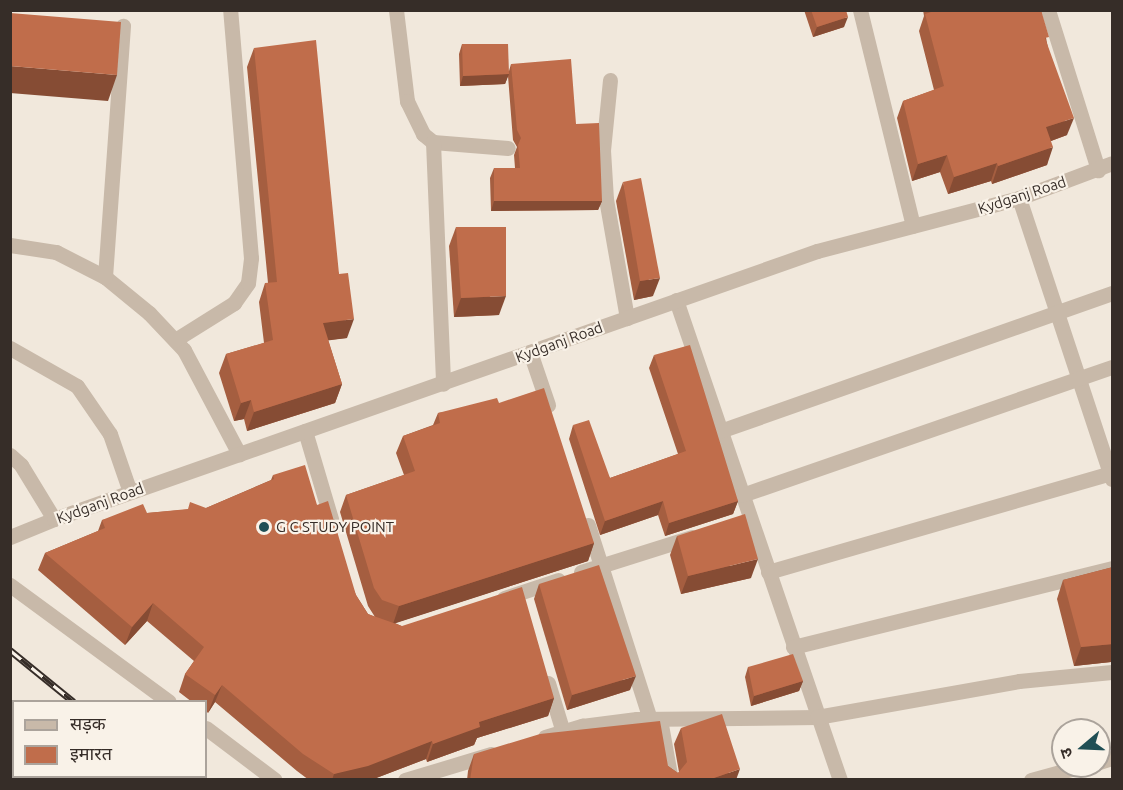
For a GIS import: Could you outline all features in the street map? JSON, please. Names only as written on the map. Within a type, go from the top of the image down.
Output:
[{"type":"street","points":[[175,340],[234,303],[248,283],[251,258],[230,10]]},
{"type":"street","points":[[396,10],[407,101],[414,122],[433,142],[443,384]]},
{"type":"street","points":[[860,10],[913,226]]},
{"type":"street","points":[[1048,10],[1098,170]]},
{"type":"street","points":[[105,277],[123,26]]},
{"type":"street","points":[[610,80],[603,150],[606,199],[627,318]]},
{"type":"street","points":[[433,142],[508,148]]},
{"type":"street","name":"Kydganj Road","points":[[10,537],[130,492],[817,251],[1019,198],[1113,163]]},
{"type":"street","points":[[768,572],[1112,475],[1059,311],[1019,198]]},
{"type":"street","points":[[10,245],[56,252],[105,277],[175,340],[209,390],[239,454]]},
{"type":"street","points":[[720,431],[1113,293]]},
{"type":"street","points":[[676,300],[742,495],[744,520],[768,572],[840,780]]},
{"type":"street","points":[[10,348],[77,386],[110,434],[130,492]]},
{"type":"street","points":[[530,352],[553,419]]},
{"type":"street","points":[[742,495],[1113,367]]},
{"type":"street","points":[[305,431],[335,532]]},
{"type":"street","points":[[10,454],[21,465],[54,519]]},
{"type":"street","points":[[582,509],[655,719],[671,780]]},
{"type":"street","points":[[490,602],[524,597],[601,566],[704,533]]},
{"type":"street","points":[[793,647],[1113,568]]},
{"type":"street","points":[[10,585],[166,700]]},
{"type":"street","points":[[544,667],[562,732]]},
{"type":"street","points":[[529,742],[582,726],[655,719],[817,717],[1019,681],[1113,672]]},
{"type":"street","points":[[207,729],[275,780]]},
{"type":"street","points":[[405,780],[506,749]]},
{"type":"street","points":[[1031,780],[1051,775]]},
{"type":"building","points":[[811,10],[846,10],[848,17],[817,27]]},
{"type":"building","points":[[934,10],[1041,10],[1049,37],[1045,38],[1074,118],[1046,127],[1053,147],[998,166],[997,163],[954,177],[947,155],[918,164],[903,101],[944,86],[925,14]]},
{"type":"building","points":[[10,13],[121,22],[117,75],[10,66]]},
{"type":"building","points":[[316,40],[339,274],[348,273],[354,319],[323,323],[342,384],[254,412],[251,400],[241,403],[226,354],[273,340],[265,283],[277,282],[254,48]]},
{"type":"building","points":[[462,44],[508,44],[509,74],[463,76]]},
{"type":"building","points":[[571,59],[576,124],[599,123],[602,201],[494,201],[494,168],[520,168],[518,145],[521,138],[517,130],[511,64]]},
{"type":"building","points":[[641,178],[660,278],[640,281],[623,182]]},
{"type":"building","points":[[456,227],[506,227],[506,296],[461,298]]},
{"type":"building","points":[[690,345],[738,501],[669,523],[663,501],[605,521],[573,425],[589,420],[610,478],[686,451],[654,355]]},
{"type":"building","points":[[544,388],[594,543],[399,606],[382,600],[374,588],[346,495],[415,471],[403,436],[440,423],[438,413],[497,398],[499,403]]},
{"type":"building","points":[[305,465],[317,505],[328,501],[356,595],[368,614],[402,626],[522,587],[554,698],[479,722],[480,727],[433,744],[432,741],[368,766],[334,774],[303,754],[222,685],[215,695],[185,674],[204,647],[153,603],[132,627],[45,553],[105,528],[102,520],[143,504],[147,513],[188,509],[190,502],[206,508],[274,479],[273,475]]},
{"type":"building","points":[[745,514],[758,559],[688,576],[677,536]]},
{"type":"building","points":[[599,565],[636,676],[572,695],[539,584]]},
{"type":"building","points":[[1113,567],[1113,644],[1081,647],[1063,580]]},
{"type":"building","points":[[793,654],[803,681],[754,696],[748,667]]},
{"type":"building","points":[[722,714],[740,769],[708,780],[470,780],[474,754],[540,734],[660,721],[668,766],[678,773],[687,762],[681,728]]},
{"type":"railway","points":[[10,650],[72,700]]},
{"type":"place","name":"G C STUDY POINT","points":[[264,527]]}]
